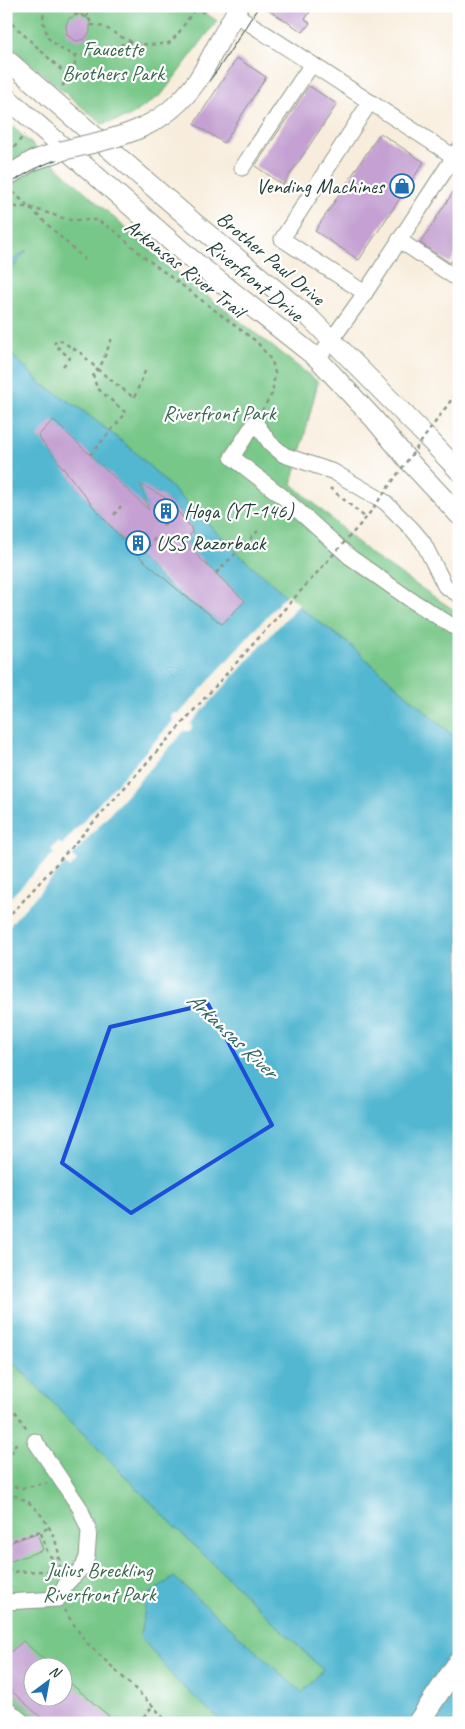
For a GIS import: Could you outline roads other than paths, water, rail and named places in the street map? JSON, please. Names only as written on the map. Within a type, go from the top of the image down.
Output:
[{"type":"highway","points":[[418,1723],[459,1662]]},
{"type":"main road","points":[[9,184],[32,161],[47,155],[135,132],[162,117],[186,95],[198,80],[220,40],[226,10]]},
{"type":"main road","name":"Brother Paul Drive","points":[[6,59],[191,220],[311,319],[459,471]]},
{"type":"main road","name":"Riverfront Drive","points":[[6,97],[190,258],[318,359],[459,515]]},
{"type":"street","points":[[226,10],[457,156],[318,359]]},
{"type":"street","points":[[242,168],[312,64]]},
{"type":"street","points":[[365,292],[282,239],[370,102]]},
{"type":"street","points":[[399,240],[459,280]]},
{"type":"street","points":[[459,595],[445,586],[423,542],[385,502],[334,472],[284,455],[270,443],[255,422],[232,457],[282,496],[350,557],[408,598],[459,630]]},
{"type":"street","points":[[6,1602],[58,1599],[66,1584],[83,1567],[87,1556],[89,1531],[80,1508],[35,1441]]},
{"type":"street","points":[[6,1708],[24,1723]]},
{"type":"water","points":[[27,250],[6,276],[6,265]]},
{"type":"water","name":"Arkansas River","points":[[6,349],[43,385],[78,407],[134,451],[244,559],[300,608],[349,644],[459,741],[459,1723],[223,1723],[176,1680],[140,1636],[147,1596],[174,1577],[302,1693],[323,1670],[168,1520],[6,1355]],"holes":[[[69,475],[215,618],[173,588],[154,571],[101,515]],[[142,487],[157,493],[176,508],[191,528],[191,534]]]},
{"type":"tram line","points":[[6,187],[48,163],[64,157],[130,142],[153,132],[173,119],[190,104],[220,67],[259,6]]},
{"type":"place","name":"Vending Machines","points":[[402,186]]},
{"type":"place","name":"Hoga (YT-146)","points":[[166,511]]},
{"type":"place","name":"USS Razorback","points":[[138,543]]},
{"type":"park label","name":"Faucette Brothers Park","points":[[113,61]]},
{"type":"park label","name":"Riverfront Park","points":[[219,413]]},
{"type":"park label","name":"Julius Breckling Riverfront Park","points":[[99,1582]]}]
